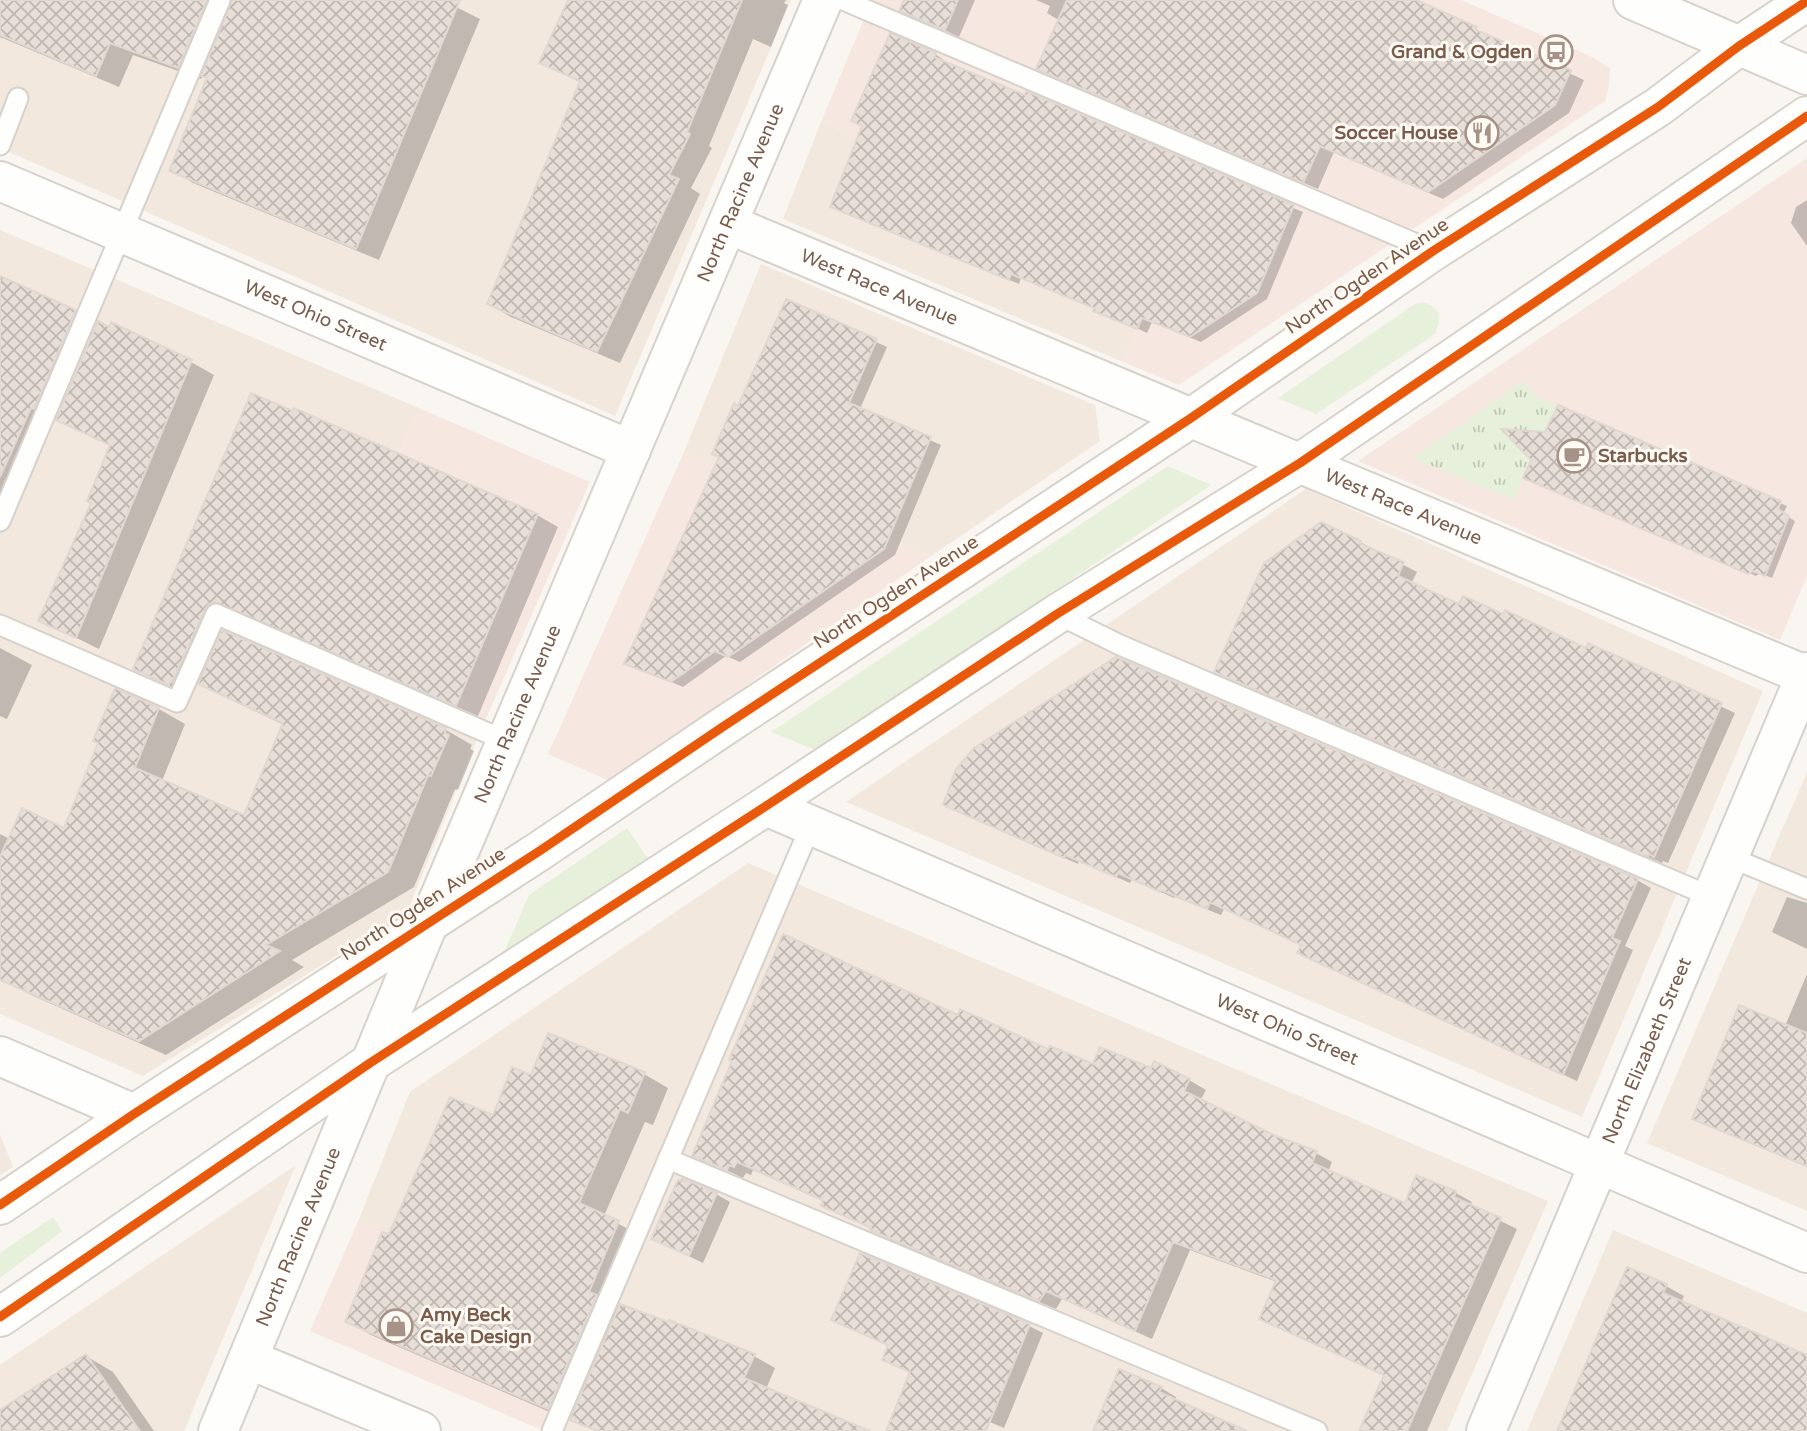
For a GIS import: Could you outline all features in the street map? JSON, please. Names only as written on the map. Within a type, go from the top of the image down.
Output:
[{"type":"street","name":"North Racine Avenue","points":[[218,1431],[429,922],[823,0]]},
{"type":"street","points":[[1633,0],[1807,75]]},
{"type":"street","name":"North Ogden Avenue","points":[[0,1205],[1191,418],[1433,251],[1658,107],[1739,46],[1807,1]]},
{"type":"street","points":[[0,1317],[370,1063],[1057,614],[1300,463],[1807,116]]},
{"type":"street","name":"West Ohio Street","points":[[0,181],[631,450]]},
{"type":"street","name":"West Race Avenue","points":[[728,224],[1806,673]]},
{"type":"street","name":"North Elizabeth Street","points":[[1486,1431],[1806,673]]},
{"type":"street","name":"West Ohio Street","points":[[766,806],[1807,1253]]},
{"type":"street","points":[[0,1056],[134,1114]]},
{"type":"street","points":[[248,1359],[421,1431]]},
{"type":"lane","points":[[0,522],[220,0]]},
{"type":"lane","points":[[843,0],[1433,251]]},
{"type":"lane","points":[[0,145],[18,98]]},
{"type":"lane","points":[[0,625],[177,702],[216,614],[506,741]]},
{"type":"lane","points":[[1057,614],[1120,645],[1712,897]]},
{"type":"lane","points":[[552,1431],[811,825]]},
{"type":"lane","points":[[1729,857],[1807,889]]},
{"type":"lane","points":[[668,1159],[1317,1431]]},
{"type":"shaded area","points":[[0,0],[791,0],[615,416],[0,148]]},
{"type":"shaded area","points":[[872,0],[1461,0],[1590,56],[1610,68],[1609,87],[1605,101],[1179,385],[1123,362],[1209,156],[1025,78],[978,188],[821,122]]},
{"type":"shaded area","points":[[1025,78],[1209,156],[1123,362],[783,219],[821,122],[978,188]]},
{"type":"shaded area","points":[[1807,158],[1807,576],[1780,640],[1358,461]]},
{"type":"shaded area","points":[[0,230],[419,408],[311,655],[481,730],[407,912],[143,1076],[0,1014]]},
{"type":"shaded area","points":[[761,264],[1095,405],[1100,441],[931,556],[684,452]]},
{"type":"shaded area","points":[[419,408],[590,482],[481,730],[310,655]]},
{"type":"shaded area","points":[[684,452],[931,556],[610,781],[548,754]]},
{"type":"shaded area","points":[[1306,489],[1763,691],[1582,1117],[846,802]]},
{"type":"shaded area","points":[[1807,772],[1807,1211],[1647,1143]]},
{"type":"shaded area","points":[[748,863],[1548,1201],[1447,1431],[551,1431],[359,1219],[410,1092]]},
{"type":"shaded area","points":[[0,1134],[13,1167],[0,1175]]},
{"type":"shaded area","points":[[296,1165],[184,1431],[0,1431],[0,1365]]},
{"type":"shaded area","points":[[359,1219],[600,1320],[544,1431],[310,1331]]},
{"type":"shaded area","points":[[1613,1230],[1807,1313],[1807,1431],[1527,1431]]},
{"type":"green space","points":[[1423,302],[1439,313],[1435,334],[1316,414],[1278,398],[1415,304]]},
{"type":"green space","points":[[1523,381],[1538,398],[1558,405],[1545,432],[1532,431],[1522,439],[1531,460],[1514,500],[1413,458]]},
{"type":"green space","points":[[1168,466],[1211,485],[818,751],[771,732]]},
{"type":"green space","points":[[627,828],[651,863],[502,957],[529,895]]},
{"type":"green space","points":[[53,1217],[62,1231],[0,1278],[0,1253]]},
{"type":"building","points":[[0,0],[207,0],[178,68],[110,43],[96,76],[0,35]]},
{"type":"building","points":[[232,0],[460,0],[356,249],[169,171],[207,78],[201,76]]},
{"type":"building","points":[[568,0],[742,0],[687,132],[690,134],[669,175],[679,179],[597,352],[487,304],[580,81],[539,63]]},
{"type":"building","points":[[904,0],[958,0],[945,30],[899,11]]},
{"type":"building","points":[[1067,0],[1417,0],[1477,27],[1476,30],[1571,70],[1555,105],[1428,192],[1320,146],[1303,183],[1036,69]]},
{"type":"building","points":[[890,33],[936,53],[934,57],[1025,95],[1026,91],[1294,205],[1257,293],[1190,337],[1142,318],[1137,329],[1011,274],[1009,280],[830,207],[862,126],[851,121]]},
{"type":"building","points":[[0,276],[76,310],[34,409],[31,408],[0,477]]},
{"type":"building","points":[[786,299],[877,339],[849,403],[931,437],[884,549],[728,657],[715,651],[671,682],[624,664],[719,457],[712,454],[734,403],[738,406]]},
{"type":"building","points":[[98,321],[109,327],[111,322],[192,360],[76,638],[38,621],[91,503],[87,501],[110,445],[56,420]]},
{"type":"building","points":[[251,393],[293,411],[294,408],[538,514],[456,706],[215,602],[205,609],[169,685],[133,669]]},
{"type":"building","points":[[1558,405],[1781,501],[1778,509],[1789,516],[1765,576],[1753,571],[1748,574],[1523,478],[1531,460],[1501,429],[1545,432]]},
{"type":"building","points":[[1321,522],[1361,541],[1360,544],[1404,562],[1398,576],[1459,604],[1463,596],[1503,614],[1505,610],[1586,648],[1588,643],[1722,703],[1654,857],[1214,672],[1264,563]]},
{"type":"building","points":[[222,630],[446,728],[445,733],[449,735],[431,776],[428,775],[388,872],[266,945],[280,951],[139,1041],[0,980],[0,857],[22,808],[64,828],[98,743],[93,741],[115,688],[159,708],[135,768],[244,815],[283,723],[198,684]]},
{"type":"building","points":[[1116,657],[1638,879],[1612,938],[1620,941],[1563,1075],[1297,953],[1301,945],[1210,902],[1207,909],[1118,873],[1116,877],[1065,855],[1064,858],[943,805],[956,769],[974,748]]},
{"type":"building","points":[[783,934],[958,1015],[960,1009],[1048,1049],[1050,1046],[1093,1064],[1100,1047],[1151,1068],[1154,1061],[1190,1079],[1184,1091],[1276,1136],[1317,1151],[1312,1163],[1405,1203],[1416,1175],[1456,1191],[1454,1197],[1501,1218],[1407,1431],[1359,1431],[1384,1375],[1259,1319],[1276,1280],[1173,1242],[1135,1331],[1046,1291],[1039,1301],[870,1230],[867,1226],[821,1206],[823,1200],[737,1162],[734,1167],[729,1165],[727,1170],[692,1156],[732,1061],[729,1060]]},
{"type":"building","points":[[1739,1005],[1807,1033],[1807,1166],[1692,1119]]},
{"type":"building","points":[[548,1033],[645,1072],[628,1113],[620,1109],[579,1203],[619,1221],[589,1292],[597,1295],[548,1409],[345,1322],[382,1232],[389,1234],[450,1097],[493,1115],[512,1067],[531,1075]]},
{"type":"building","points":[[682,1178],[717,1193],[689,1256],[651,1239],[678,1180],[681,1181]]},
{"type":"building","points":[[860,1253],[1030,1324],[986,1431],[886,1431],[910,1372],[882,1360],[888,1345],[831,1320]]},
{"type":"building","points":[[1627,1267],[1667,1284],[1663,1293],[1807,1355],[1807,1431],[1557,1431]]},
{"type":"building","points":[[620,1304],[755,1354],[744,1378],[870,1431],[598,1431],[572,1421],[570,1419]]},
{"type":"building","points":[[86,1354],[140,1431],[0,1431],[0,1410]]},
{"type":"building","points":[[1119,1369],[1162,1387],[1159,1392],[1247,1431],[1093,1431]]},
{"type":"cycle path","points":[[0,1205],[1191,418],[1433,251],[1658,107],[1739,46],[1807,1]]},
{"type":"cycle path","points":[[0,1317],[370,1063],[1057,614],[1300,463],[1807,116]]},
{"type":"place","name":"Grand & Ogden","points":[[1556,52]]},
{"type":"place","name":"Soccer House","points":[[1482,133]]},
{"type":"place","name":"Starbucks","points":[[1574,456]]},
{"type":"place","name":"Amy Beck Cake Design","points":[[396,1326]]}]
